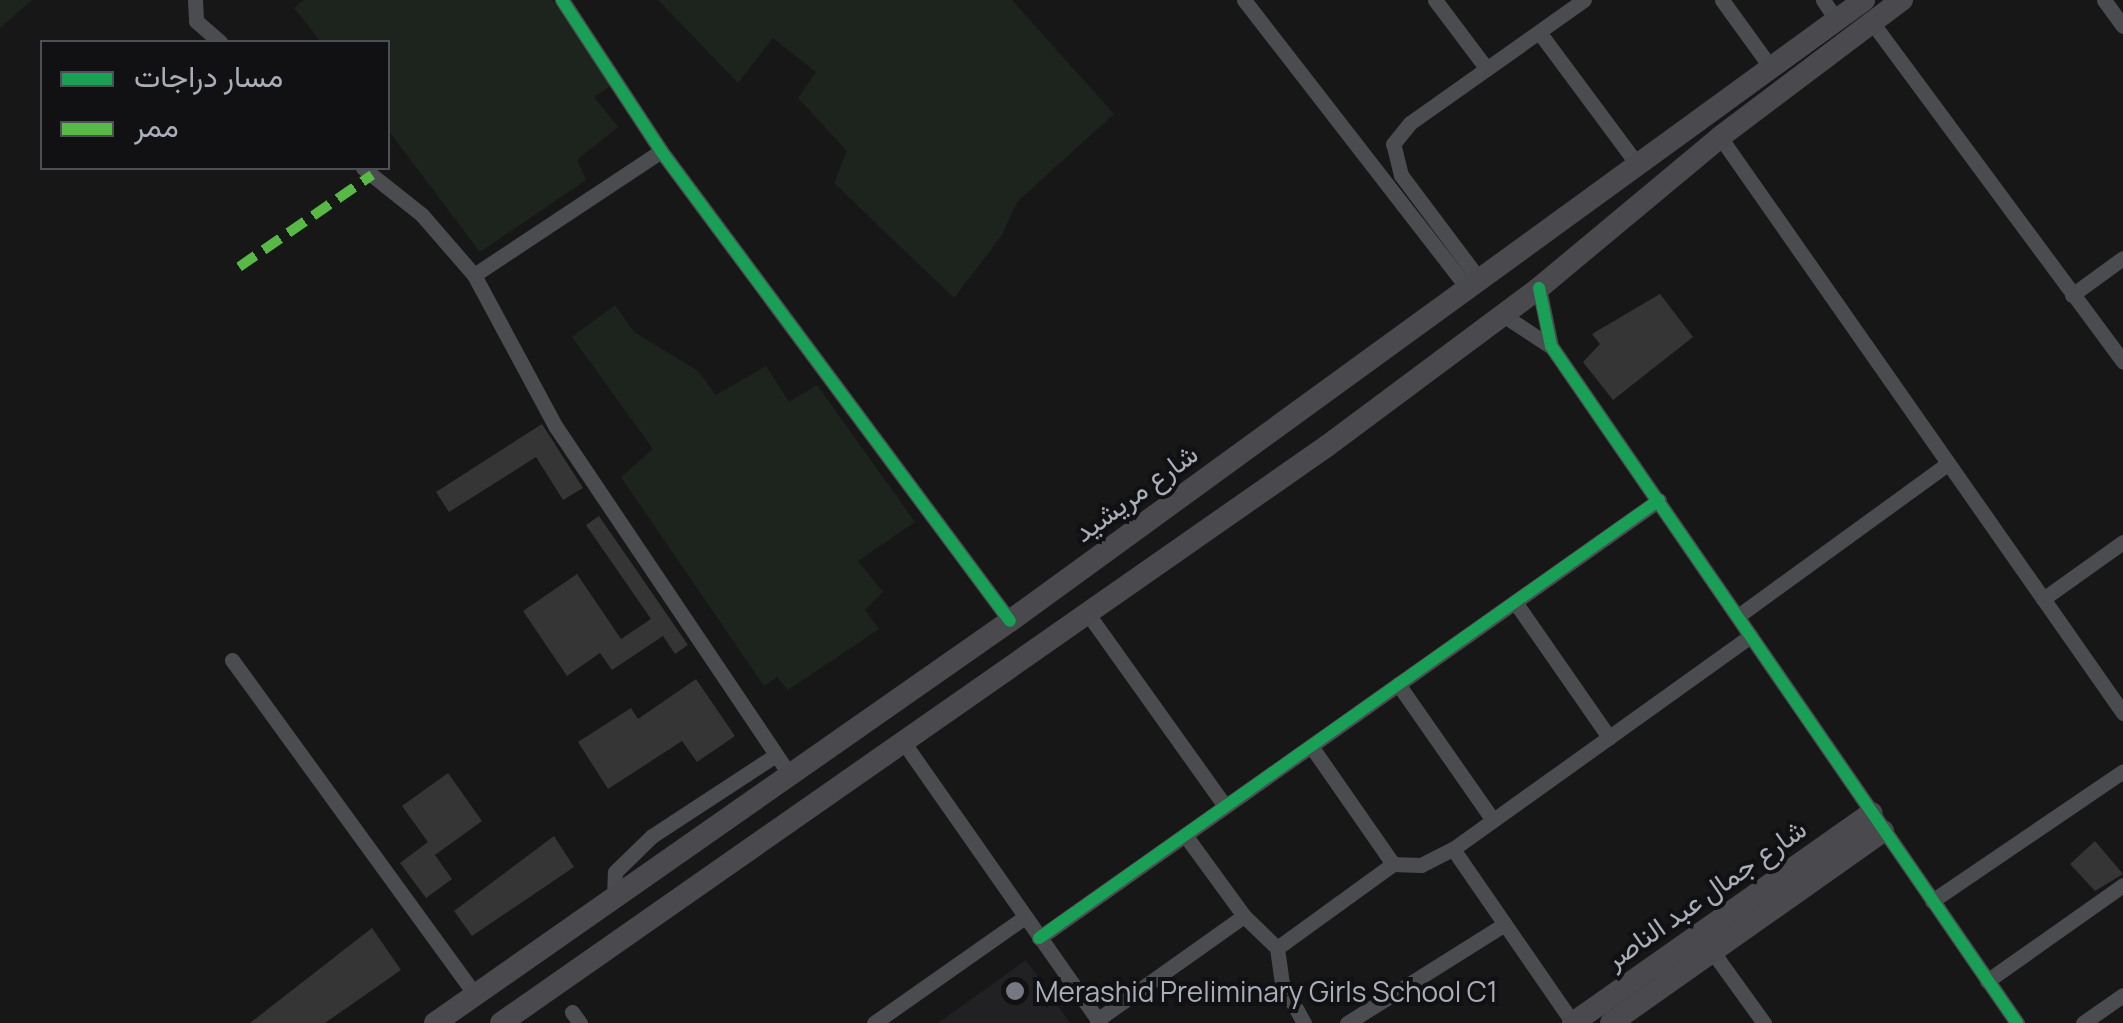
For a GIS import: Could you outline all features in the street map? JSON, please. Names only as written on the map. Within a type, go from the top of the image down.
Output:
[{"type":"main road","name":"شارع مريشيد","points":[[437,1022],[614,898],[782,765],[1010,621],[1637,164],[1769,65],[1830,9],[1868,11],[1902,0]]},
{"type":"main road","name":"شارع مريشيد","points":[[501,1023],[1088,614],[1539,288],[1868,11]]},
{"type":"main road","points":[[1600,191],[1618,207],[1619,223]]},
{"type":"main road","name":"شارع جمال عبد الناصر","points":[[1610,1023],[1712,951],[1877,822]]},
{"type":"main road","name":"شارع جمال عبد الناصر","points":[[1573,1023],[1877,822]]},
{"type":"main road","points":[[572,971],[618,924],[614,898]]},
{"type":"main road","points":[[526,1023],[533,1000]]},
{"type":"street","points":[[195,0],[196,21],[218,40]]},
{"type":"street","points":[[562,0],[661,151],[1010,621]]},
{"type":"street","points":[[1244,0],[1473,283]]},
{"type":"street","points":[[1435,0],[1487,69]]},
{"type":"street","points":[[1473,283],[1401,175],[1392,152],[1400,132],[1584,0]]},
{"type":"street","points":[[1722,0],[1769,65]]},
{"type":"street","points":[[2104,0],[2123,26]]},
{"type":"street","points":[[1868,11],[2123,362]]},
{"type":"street","points":[[1539,32],[1637,164]]},
{"type":"street","points":[[1720,137],[2123,713]]},
{"type":"street","points":[[474,275],[661,151]]},
{"type":"street","points":[[366,170],[422,215],[474,275],[556,426],[782,765]]},
{"type":"street","points":[[2072,295],[2123,258]]},
{"type":"street","points":[[1539,288],[1551,346]]},
{"type":"street","points":[[1503,314],[1551,346],[2017,1023]]},
{"type":"street","points":[[1738,616],[1947,464]]},
{"type":"street","points":[[1039,938],[1659,500]]},
{"type":"street","points":[[2043,599],[2123,542]]},
{"type":"street","points":[[1515,602],[1609,737]]},
{"type":"street","points":[[1088,614],[1225,806]]},
{"type":"street","points":[[1277,948],[1392,864],[1420,865],[1453,848],[1751,636]]},
{"type":"street","points":[[232,660],[474,994]]},
{"type":"street","points":[[1398,684],[1494,820]]},
{"type":"street","points":[[904,744],[1098,1021],[1244,916]]},
{"type":"street","points":[[1312,746],[1392,864]]},
{"type":"street","points":[[1932,900],[2123,771]]},
{"type":"street","points":[[1184,835],[1244,916],[1277,948],[1282,983],[1304,1023]]},
{"type":"street","points":[[1453,848],[1573,1023]]},
{"type":"street","points":[[1987,981],[2123,885]]},
{"type":"street","points":[[874,1023],[1024,917]]},
{"type":"street","points":[[1347,1023],[1505,924]]},
{"type":"street","points":[[1712,951],[1764,1023]]},
{"type":"street","points":[[2083,1023],[2123,995]]},
{"type":"shaded area","points":[[0,0],[32,0],[0,28]]},
{"type":"shaded area","points":[[304,0],[552,0],[612,85],[594,97],[618,127],[577,160],[586,180],[480,252],[390,133],[390,40],[319,40],[294,8]]},
{"type":"shaded area","points":[[658,0],[1012,0],[1114,114],[1017,202],[1002,235],[954,298],[834,183],[847,151],[798,98],[816,72],[773,38],[738,83]]},
{"type":"shaded area","points":[[615,305],[634,332],[698,371],[716,395],[766,366],[789,402],[817,385],[915,522],[858,561],[883,592],[865,610],[879,629],[788,690],[777,677],[764,686],[621,477],[653,449],[572,337]]},
{"type":"shaded area","name":"Merashid Preliminary Girls School C1","points":[[1026,960],[1070,1023],[938,1023]]},
{"type":"building","points":[[1660,294],[1693,337],[1613,400],[1583,362],[1600,344],[1592,334]]},
{"type":"building","points":[[542,424],[583,488],[563,500],[536,457],[449,512],[436,492]]},
{"type":"building","points":[[599,516],[688,645],[675,654],[663,636],[612,670],[600,653],[567,676],[523,611],[577,574],[621,639],[651,619],[586,525]]},
{"type":"building","points":[[696,679],[735,736],[697,762],[682,741],[608,789],[578,742],[631,708],[638,719]]},
{"type":"building","points":[[448,773],[482,821],[435,855],[452,879],[426,898],[400,863],[428,842],[402,806]]},
{"type":"building","points":[[554,836],[574,867],[472,936],[454,911]]},
{"type":"building","points":[[2095,841],[2123,874],[2095,891],[2070,864]]},
{"type":"building","points":[[372,928],[401,970],[325,1023],[250,1023]]},
{"type":"marked path","points":[[239,267],[372,175]]},
{"type":"cycle path","points":[[562,0],[661,151],[1010,621]]},
{"type":"cycle path","points":[[1539,288],[1551,346],[2017,1023]]},
{"type":"cycle path","points":[[1039,938],[1659,500]]},
{"type":"place","name":"Merashid Preliminary Girls School C1","points":[[1015,991]]}]
